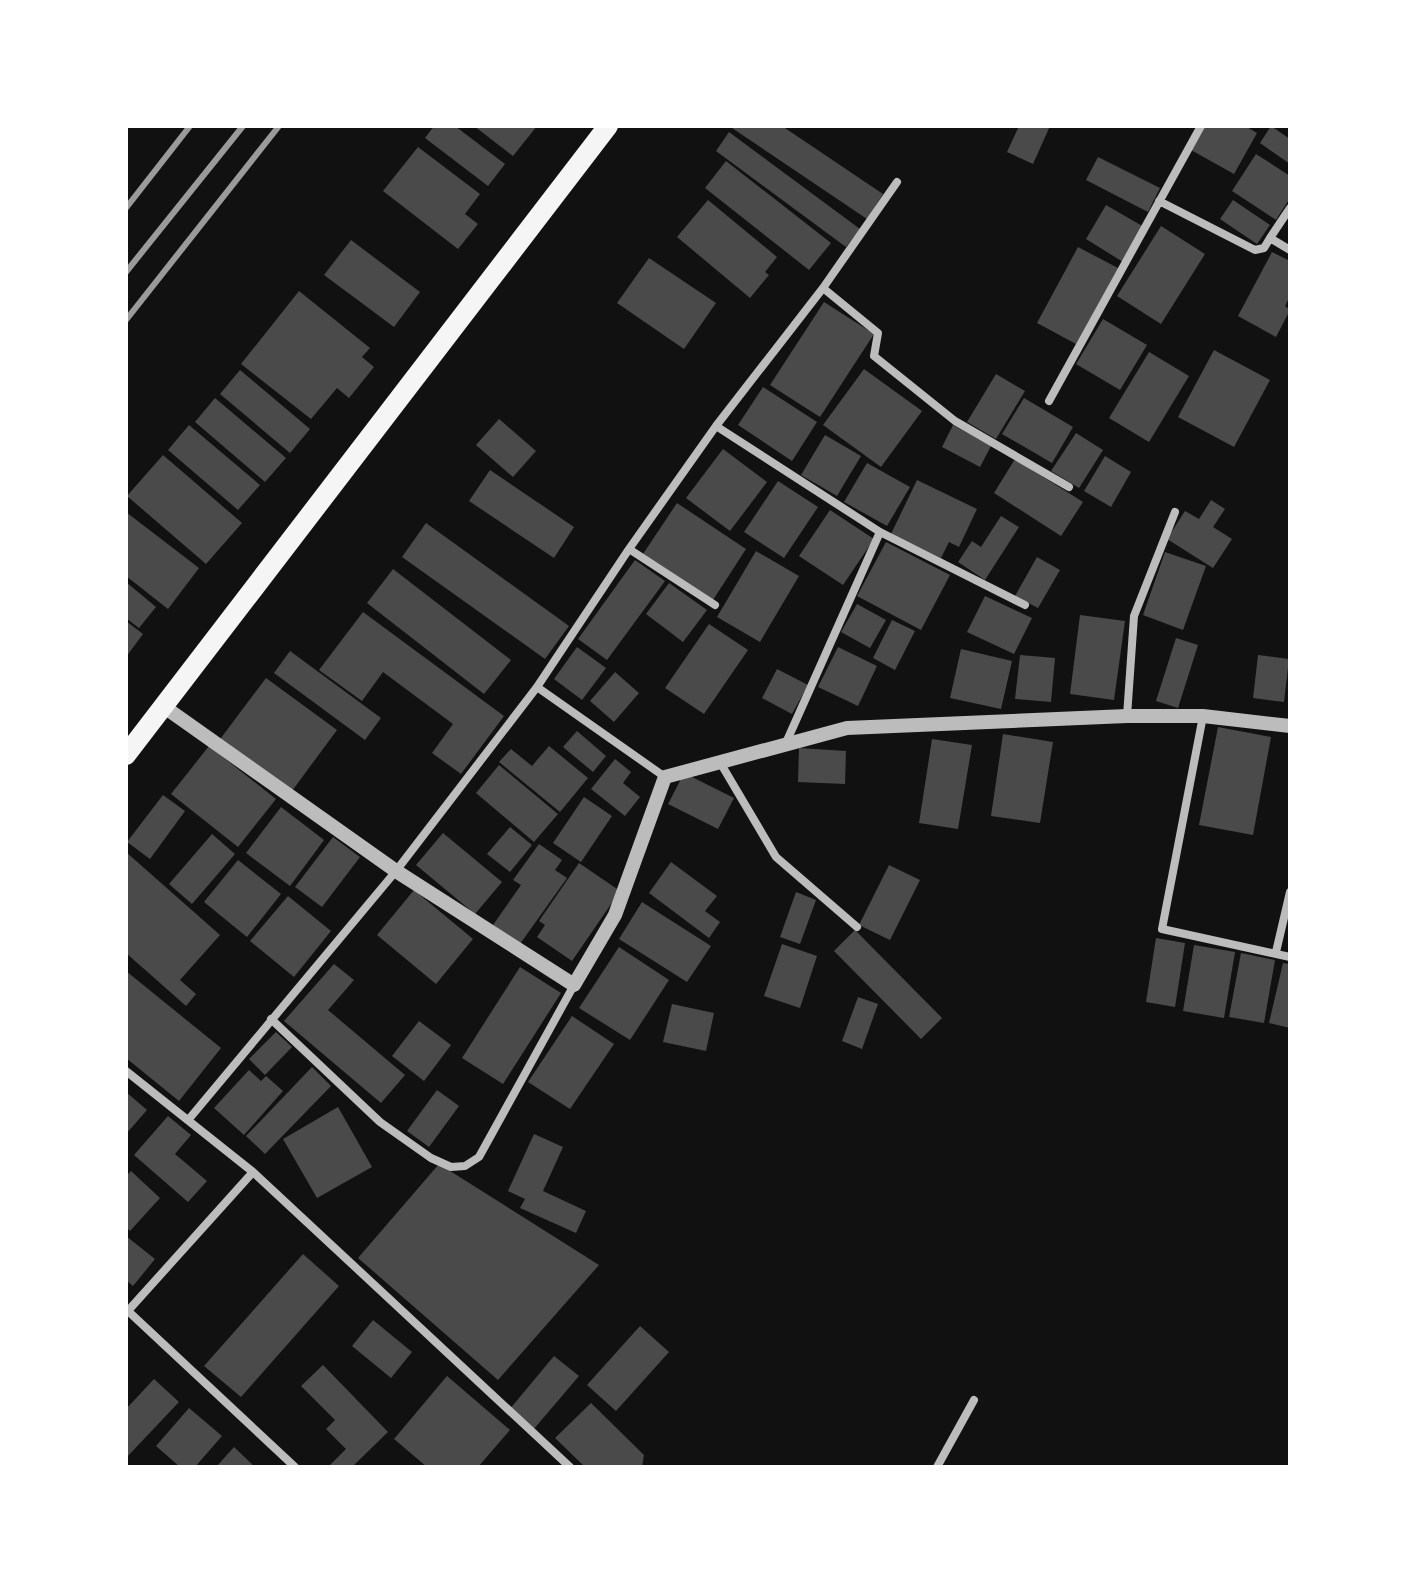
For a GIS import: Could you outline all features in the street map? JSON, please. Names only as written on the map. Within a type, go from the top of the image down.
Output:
[{"type":"main road","points":[[126,755],[608,126]]},
{"type":"street","points":[[1049,401],[1201,126]]},
{"type":"street","points":[[189,1119],[396,871],[537,687],[716,426],[823,288],[897,182]]},
{"type":"street","points":[[1159,201],[1255,250],[1264,248],[1290,208]]},
{"type":"street","points":[[1270,238],[1290,250]]},
{"type":"street","points":[[823,288],[878,333],[874,356],[955,421],[1069,487]]},
{"type":"street","points":[[716,426],[880,532],[1025,605]]},
{"type":"street","points":[[1127,716],[1134,616],[1175,512]]},
{"type":"street","points":[[785,745],[880,532]]},
{"type":"street","points":[[629,549],[715,605]]},
{"type":"street","points":[[537,687],[665,777],[847,728],[1127,716],[1203,716],[1290,726]]},
{"type":"street","points":[[163,706],[396,871],[574,985]]},
{"type":"street","points":[[1203,716],[1162,929],[1290,957]]},
{"type":"street","points":[[721,764],[776,857],[857,927]]},
{"type":"street","points":[[271,1019],[380,1122],[431,1158],[451,1167],[465,1166],[479,1157],[615,915],[665,777]]},
{"type":"street","points":[[1276,952],[1290,892]]},
{"type":"street","points":[[126,1071],[253,1172],[570,1467]]},
{"type":"street","points":[[253,1172],[127,1312],[295,1467]]},
{"type":"street","points":[[937,1467],[974,1400]]},
{"type":"building","points":[[434,126],[455,126],[505,164],[488,186],[425,138]]},
{"type":"building","points":[[474,126],[537,126],[513,156]]},
{"type":"building","points":[[729,126],[782,126],[883,194],[867,219]]},
{"type":"building","points":[[1019,126],[1050,126],[1033,164],[1007,152]]},
{"type":"building","points":[[1205,126],[1245,126],[1257,133],[1234,174],[1191,150]]},
{"type":"building","points":[[1271,126],[1290,139],[1290,164],[1260,143]]},
{"type":"building","points":[[729,132],[860,229],[846,247],[716,151]]},
{"type":"building","points":[[418,147],[480,194],[465,214],[478,224],[458,249],[383,191]]},
{"type":"building","points":[[1256,154],[1290,176],[1290,198],[1276,220],[1232,191]]},
{"type":"building","points":[[1098,157],[1160,188],[1148,212],[1086,180]]},
{"type":"building","points":[[726,161],[831,243],[809,270],[705,188]]},
{"type":"building","points":[[708,200],[777,257],[765,272],[769,275],[750,298],[677,237]]},
{"type":"building","points":[[1233,200],[1270,225],[1257,244],[1220,219]]},
{"type":"building","points":[[1106,205],[1144,227],[1123,262],[1086,239]]},
{"type":"building","points":[[1161,226],[1205,254],[1161,324],[1117,296]]},
{"type":"building","points":[[351,240],[420,292],[394,327],[324,275]]},
{"type":"building","points":[[1078,247],[1118,268],[1076,344],[1037,323]]},
{"type":"building","points":[[1272,252],[1290,261],[1290,296],[1285,306],[1290,310],[1276,337],[1238,316]]},
{"type":"building","points":[[649,258],[716,303],[684,349],[617,303]]},
{"type":"building","points":[[299,291],[370,348],[362,357],[374,367],[349,398],[337,388],[311,419],[241,364]]},
{"type":"building","points":[[824,302],[874,334],[820,417],[770,385]]},
{"type":"building","points":[[1103,319],[1147,345],[1120,390],[1076,364]]},
{"type":"building","points":[[1214,350],[1270,380],[1234,447],[1178,417]]},
{"type":"building","points":[[1149,352],[1189,376],[1149,442],[1109,418]]},
{"type":"building","points":[[864,369],[922,411],[881,467],[823,425]]},
{"type":"building","points":[[240,370],[310,429],[290,453],[220,394]]},
{"type":"building","points":[[996,374],[1025,391],[996,439],[967,422]]},
{"type":"building","points":[[763,387],[817,422],[792,461],[738,425]]},
{"type":"building","points":[[215,398],[286,458],[265,482],[195,422]]},
{"type":"building","points":[[1024,398],[1073,427],[1052,463],[1002,434]]},
{"type":"building","points":[[499,419],[536,451],[513,477],[476,445]]},
{"type":"building","points":[[189,425],[260,485],[238,510],[168,450]]},
{"type":"building","points":[[953,425],[991,446],[980,467],[942,447]]},
{"type":"building","points":[[1076,433],[1103,450],[1079,488],[1051,471]]},
{"type":"building","points":[[825,435],[861,456],[837,496],[801,475]]},
{"type":"building","points":[[723,449],[767,482],[730,531],[686,498]]},
{"type":"building","points":[[163,455],[242,523],[206,564],[127,496]]},
{"type":"building","points":[[1105,456],[1131,472],[1111,507],[1084,491]]},
{"type":"building","points":[[1015,459],[1083,502],[1061,536],[994,493]]},
{"type":"building","points":[[867,463],[910,487],[887,526],[844,502]]},
{"type":"building","points":[[490,470],[574,527],[554,558],[469,501]]},
{"type":"building","points":[[917,480],[977,509],[959,547],[949,542],[941,558],[891,534]]},
{"type":"building","points":[[778,481],[818,507],[784,558],[744,532]]},
{"type":"building","points":[[1211,500],[1225,509],[1213,527],[1232,539],[1213,568],[1167,539],[1185,511],[1199,519]]},
{"type":"building","points":[[677,503],[746,549],[713,600],[643,554]]},
{"type":"building","points":[[830,510],[874,539],[843,585],[799,556]]},
{"type":"building","points":[[126,512],[199,568],[168,609],[126,576]]},
{"type":"building","points":[[1001,516],[1019,527],[985,580],[958,562],[972,541],[981,547]]},
{"type":"building","points":[[426,523],[569,626],[545,659],[402,557]]},
{"type":"building","points":[[886,542],[950,575],[921,630],[857,596]]},
{"type":"building","points":[[756,551],[799,576],[760,642],[717,617]]},
{"type":"building","points":[[1165,552],[1206,566],[1183,630],[1143,615]]},
{"type":"building","points":[[1037,557],[1060,570],[1038,608],[1015,596]]},
{"type":"building","points":[[635,560],[665,581],[607,660],[578,639]]},
{"type":"building","points":[[393,569],[511,660],[484,694],[367,603]]},
{"type":"building","points":[[126,582],[156,607],[139,628],[126,618]]},
{"type":"building","points":[[669,583],[707,610],[683,642],[646,614]]},
{"type":"building","points":[[985,596],[1032,618],[1014,654],[967,632]]},
{"type":"building","points":[[857,604],[886,620],[870,648],[841,632]]},
{"type":"building","points":[[363,612],[504,716],[461,774],[432,753],[453,724],[383,672],[362,701],[319,670]]},
{"type":"building","points":[[1080,615],[1125,621],[1114,700],[1070,694]]},
{"type":"building","points":[[892,620],[915,631],[895,670],[873,658]]},
{"type":"building","points":[[126,621],[143,634],[126,657]]},
{"type":"building","points":[[709,624],[748,650],[704,714],[665,688]]},
{"type":"building","points":[[1176,638],[1198,645],[1178,708],[1156,701]]},
{"type":"building","points":[[577,647],[606,668],[582,700],[554,679]]},
{"type":"building","points":[[838,647],[877,666],[858,706],[818,687]]},
{"type":"building","points":[[961,649],[1012,661],[1001,709],[950,698]]},
{"type":"building","points":[[290,651],[381,718],[365,740],[274,673]]},
{"type":"building","points":[[1020,655],[1055,658],[1051,702],[1015,699]]},
{"type":"building","points":[[1258,655],[1289,659],[1284,702],[1253,698]]},
{"type":"building","points":[[777,669],[808,685],[792,714],[762,698]]},
{"type":"building","points":[[615,672],[639,693],[614,722],[590,701]]},
{"type":"building","points":[[266,678],[337,730],[289,795],[218,742]]},
{"type":"building","points":[[1218,727],[1271,737],[1253,835],[1199,825]]},
{"type":"building","points":[[577,731],[606,756],[593,772],[563,747]]},
{"type":"building","points":[[1003,734],[1053,742],[1040,823],[991,816]]},
{"type":"building","points":[[932,739],[972,745],[958,829],[919,823]]},
{"type":"building","points":[[209,746],[276,799],[238,847],[171,794]]},
{"type":"building","points":[[549,746],[588,778],[560,812],[499,762],[511,749],[532,766]]},
{"type":"building","points":[[799,748],[846,751],[845,784],[798,782]]},
{"type":"building","points":[[615,759],[631,772],[623,783],[640,797],[625,816],[591,789]]},
{"type":"building","points":[[499,765],[558,814],[534,842],[476,793]]},
{"type":"building","points":[[684,773],[734,798],[718,829],[668,804]]},
{"type":"building","points":[[163,795],[185,811],[150,859],[127,842]]},
{"type":"building","points":[[584,797],[612,816],[581,862],[553,843]]},
{"type":"building","points":[[281,807],[324,840],[290,886],[246,853]]},
{"type":"building","points":[[510,827],[532,845],[510,872],[487,854]]},
{"type":"building","points":[[443,833],[502,882],[475,914],[416,865]]},
{"type":"building","points":[[212,834],[235,854],[192,904],[169,884]]},
{"type":"building","points":[[333,837],[360,857],[322,907],[295,887]]},
{"type":"building","points":[[539,844],[562,860],[555,870],[567,878],[520,944],[493,925],[521,885],[513,880]]},
{"type":"building","points":[[126,852],[220,935],[180,980],[196,994],[186,1006],[126,953]]},
{"type":"building","points":[[238,860],[281,894],[247,937],[204,902]]},
{"type":"building","points":[[671,862],[717,896],[705,911],[720,922],[709,938],[649,893]]},
{"type":"building","points":[[579,863],[620,891],[572,961],[537,937],[545,925],[539,921]]},
{"type":"building","points":[[889,865],[920,880],[890,940],[859,925]]},
{"type":"building","points":[[414,890],[473,939],[436,984],[377,935]]},
{"type":"building","points":[[796,892],[816,900],[800,944],[780,937]]},
{"type":"building","points":[[288,896],[331,931],[294,977],[250,941]]},
{"type":"building","points":[[642,902],[711,946],[687,982],[619,939]]},
{"type":"building","points":[[855,930],[942,1018],[921,1039],[834,951]]},
{"type":"building","points":[[1156,938],[1185,943],[1175,1007],[1146,1002]]},
{"type":"building","points":[[782,944],[817,956],[800,1008],[764,996]]},
{"type":"building","points":[[1194,945],[1235,952],[1224,1018],[1183,1011]]},
{"type":"building","points":[[619,947],[669,980],[630,1040],[579,1008]]},
{"type":"building","points":[[1241,953],[1275,960],[1264,1023],[1229,1017]]},
{"type":"building","points":[[1283,963],[1290,964],[1290,1028],[1269,1023]]},
{"type":"building","points":[[334,964],[354,980],[328,1010],[405,1075],[381,1103],[284,1021]]},
{"type":"building","points":[[520,967],[561,993],[503,1084],[462,1058]]},
{"type":"building","points":[[126,971],[221,1048],[179,1101],[126,1058]]},
{"type":"building","points":[[858,997],[878,1004],[862,1049],[842,1041]]},
{"type":"building","points":[[672,1004],[714,1013],[706,1051],[663,1042]]},
{"type":"building","points":[[572,1016],[614,1044],[570,1109],[528,1082]]},
{"type":"building","points":[[419,1021],[451,1045],[424,1081],[392,1056]]},
{"type":"building","points":[[276,1032],[292,1047],[265,1075],[249,1059]]},
{"type":"building","points":[[312,1067],[331,1086],[265,1154],[246,1136]]},
{"type":"building","points":[[249,1070],[261,1081],[266,1076],[283,1091],[244,1135],[214,1108]]},
{"type":"building","points":[[437,1090],[459,1106],[429,1147],[407,1131]]},
{"type":"building","points":[[126,1092],[147,1110],[126,1134]]},
{"type":"building","points":[[338,1107],[372,1167],[317,1198],[283,1139]]},
{"type":"building","points":[[168,1116],[191,1135],[175,1154],[207,1181],[188,1202],[134,1155]]},
{"type":"building","points":[[534,1134],[563,1147],[543,1191],[586,1211],[576,1233],[520,1208],[525,1199],[508,1191]]},
{"type":"building","points":[[439,1164],[599,1265],[498,1380],[358,1258]]},
{"type":"building","points":[[131,1171],[160,1198],[130,1231],[126,1227],[126,1176]]},
{"type":"building","points":[[126,1236],[155,1259],[133,1286],[126,1280]]},
{"type":"building","points":[[303,1254],[339,1286],[241,1397],[204,1366]]},
{"type":"building","points":[[373,1320],[412,1352],[391,1378],[352,1346]]},
{"type":"building","points":[[640,1326],[669,1352],[616,1411],[587,1385]]},
{"type":"building","points":[[554,1356],[579,1376],[533,1430],[509,1410]]},
{"type":"building","points":[[323,1365],[388,1432],[352,1467],[328,1467],[346,1449],[326,1429],[335,1420],[301,1386]]},
{"type":"building","points":[[447,1376],[510,1430],[478,1467],[427,1467],[394,1439]]},
{"type":"building","points":[[154,1379],[179,1402],[126,1458],[126,1409]]},
{"type":"building","points":[[591,1403],[644,1455],[642,1467],[585,1467],[555,1438]]},
{"type":"building","points":[[189,1408],[222,1436],[195,1467],[180,1467],[156,1446]]},
{"type":"building","points":[[234,1447],[255,1467],[216,1467]]},
{"type":"railway","points":[[126,208],[190,126]]},
{"type":"railway","points":[[126,272],[243,126]]},
{"type":"railway","points":[[126,320],[279,126]]}]
